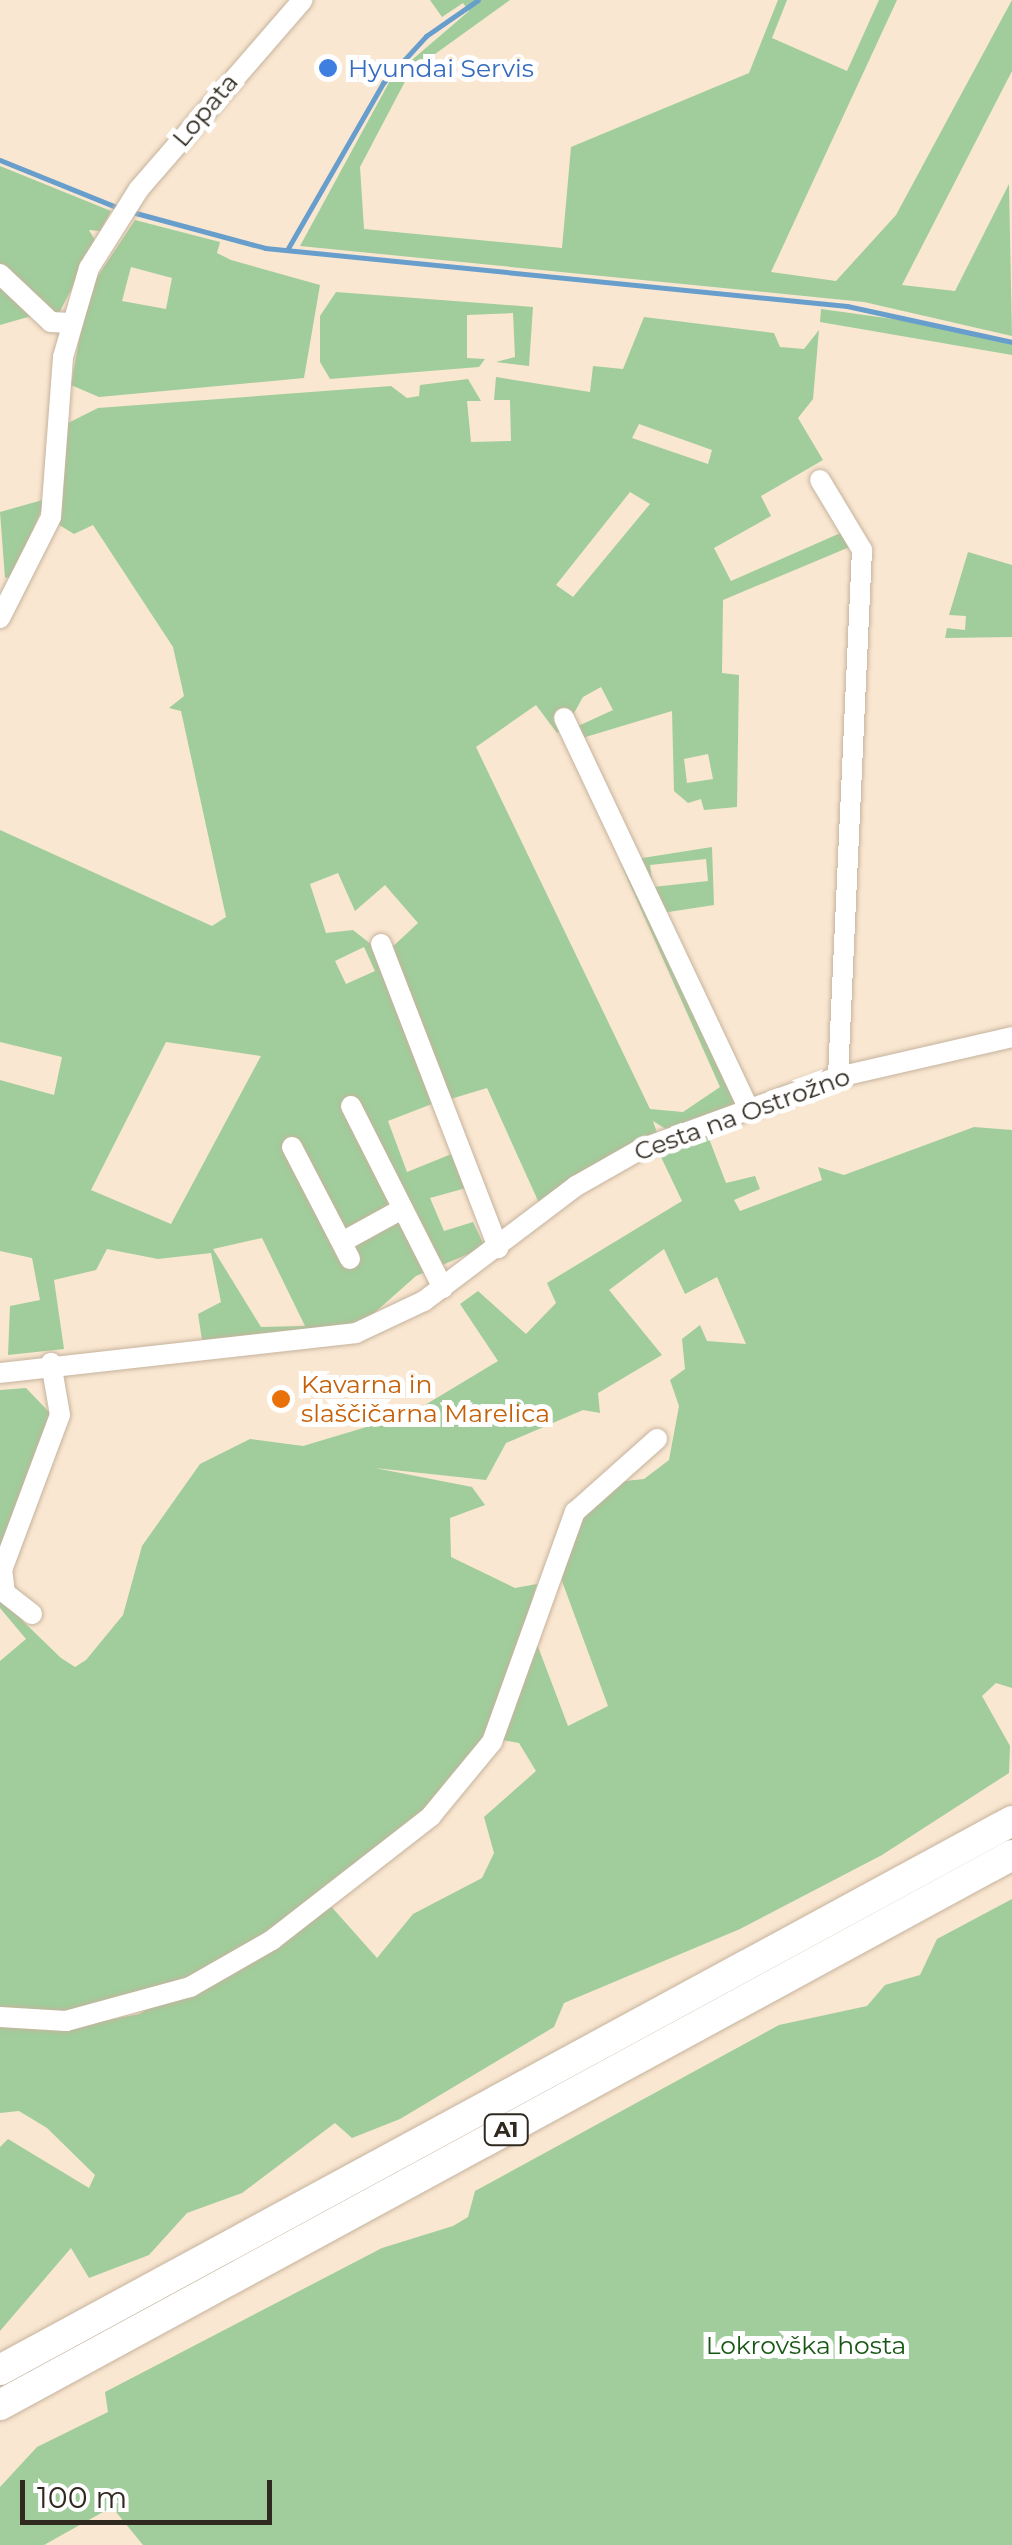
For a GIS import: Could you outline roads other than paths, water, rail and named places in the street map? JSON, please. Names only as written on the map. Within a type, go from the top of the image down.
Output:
[{"type":"highway","name":"A1","points":[[0,2370],[1012,1821]]},
{"type":"highway","name":"A1","points":[[0,2405],[1012,1855]]},
{"type":"street","name":"Lopata","points":[[0,618],[50,517],[70,323],[116,227],[139,188],[303,0]]},
{"type":"street","points":[[0,274],[51,322],[70,323]]},
{"type":"street","points":[[820,480],[862,550],[838,1078]]},
{"type":"street","points":[[564,718],[748,1108]]},
{"type":"street","points":[[381,944],[498,1248]]},
{"type":"street","name":"Cesta na Ostrožno","points":[[0,1373],[51,1363],[356,1332],[443,1288],[606,1166],[748,1108],[838,1078],[1012,1037]]},
{"type":"street","points":[[352,1106],[443,1288]]},
{"type":"street","points":[[292,1147],[346,1251],[402,1210]]},
{"type":"street","points":[[32,1614],[6,1593],[2,1570],[60,1415],[51,1363]]},
{"type":"street","points":[[0,2018],[66,2021],[190,1987],[272,1940],[431,1816],[492,1742],[575,1512],[657,1439]]},
{"type":"waterway","points":[[287,250],[383,83],[426,36],[478,0]]},
{"type":"waterway","points":[[0,160],[121,209]]},
{"type":"waterway","points":[[132,212],[265,248],[847,306],[1012,342]]},
{"type":"place","name":"Hyundai Servis","points":[[328,68]]},
{"type":"place","name":"Kavarna in slaščičarna Marelica","points":[[281,1399]]},
{"type":"park label","name":"Lokrovška hosta","points":[[806,2345]]}]
